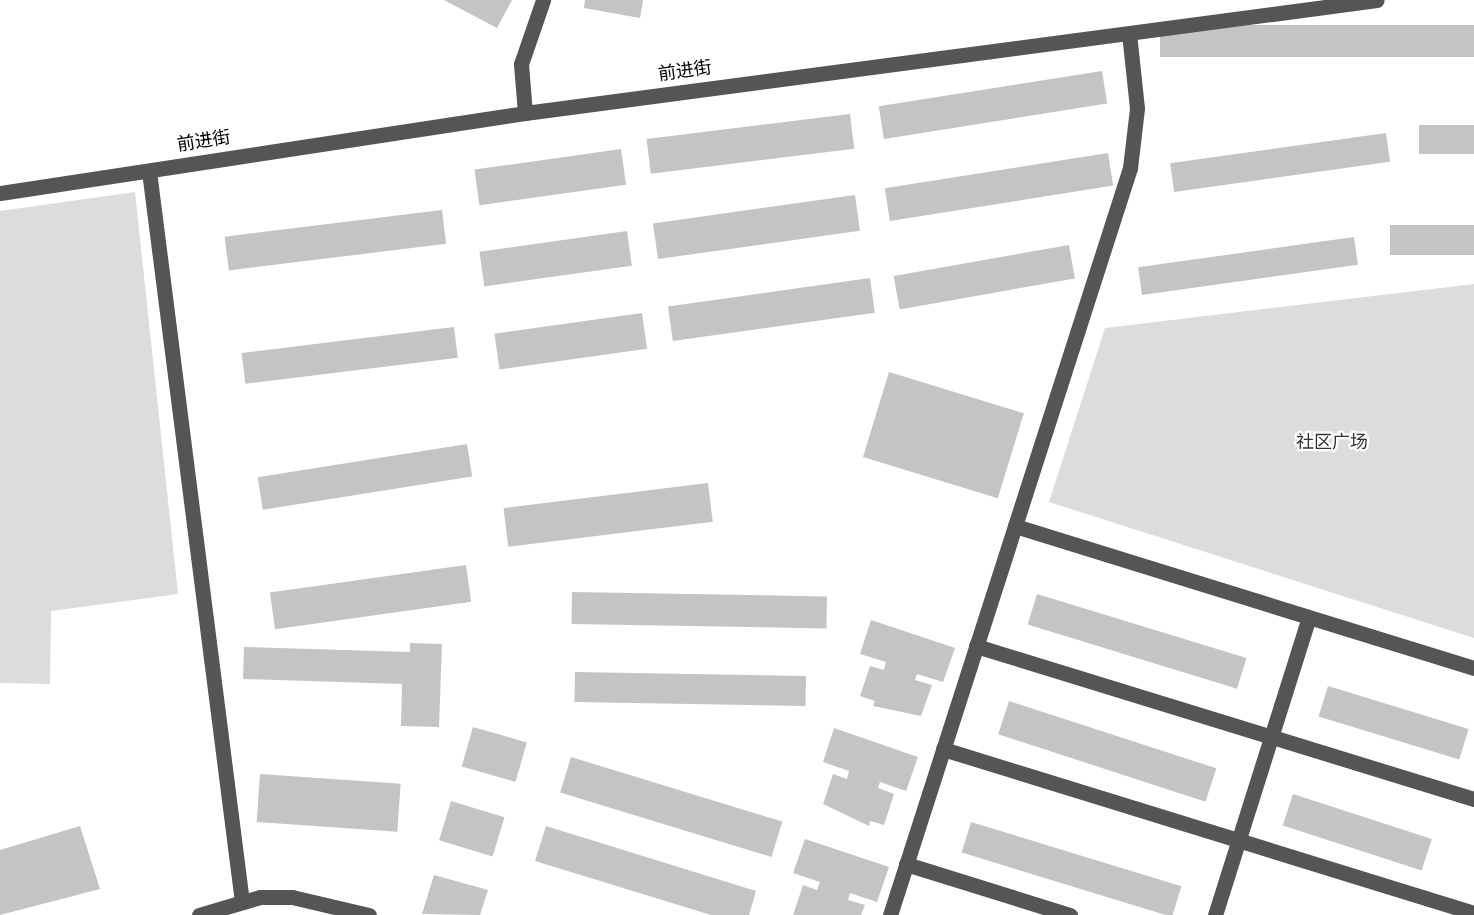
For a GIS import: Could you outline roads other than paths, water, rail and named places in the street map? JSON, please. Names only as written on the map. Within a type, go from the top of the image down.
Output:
[{"type":"street","points":[[525,113],[521,64],[543,0]]},
{"type":"street","name":"前进街","points":[[0,194],[525,113],[1377,0]]},
{"type":"street","points":[[890,915],[1130,168],[1137,108],[1129,33]]},
{"type":"street","points":[[149,171],[242,902]]},
{"type":"street","points":[[1015,526],[1474,668]]},
{"type":"street","points":[[1215,915],[1309,617]]},
{"type":"street","points":[[976,646],[1474,799]]},
{"type":"street","points":[[943,749],[1474,913]]},
{"type":"street","points":[[906,864],[1070,915]]},
{"type":"street","points":[[199,915],[242,902],[292,897],[369,915]]},
{"type":"park label","name":"社区广场","points":[[1332,443]]}]
